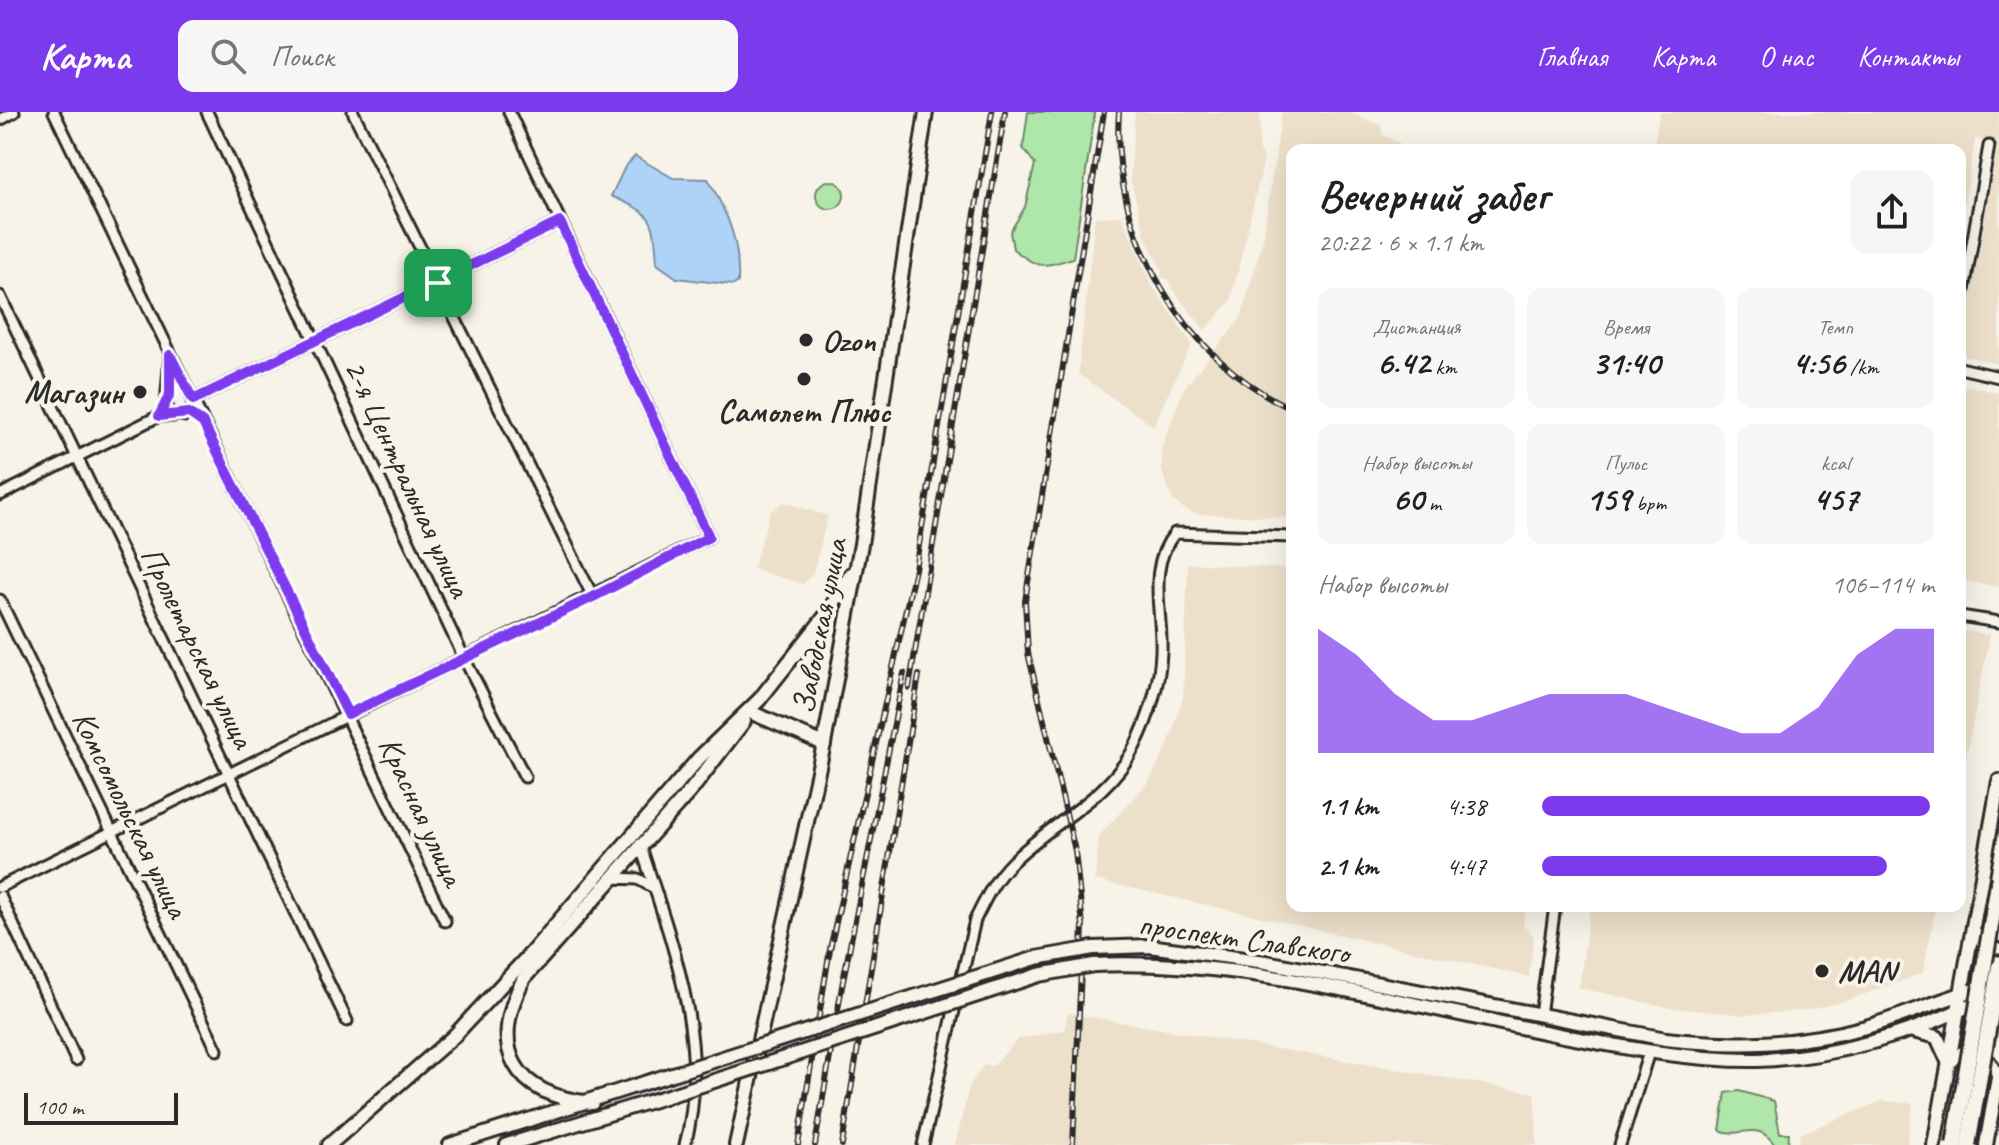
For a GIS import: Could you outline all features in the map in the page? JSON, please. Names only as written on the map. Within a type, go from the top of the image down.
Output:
[{"type":"main road","name":"Заводская улица","points":[[736,1145],[824,744],[861,544],[926,112]]},
{"type":"main road","points":[[592,1103],[564,1100],[524,1077],[512,1058],[507,1022],[524,978],[733,740],[750,712],[837,600],[861,544]]},
{"type":"main road","points":[[750,712],[824,744]]},
{"type":"main road","points":[[329,1145],[454,1036],[699,758],[750,712]]},
{"type":"main road","points":[[1934,1145],[1999,781]]},
{"type":"main road","points":[[1954,1145],[1999,878]]},
{"type":"main road","name":"проспект Славского","points":[[450,1145],[592,1103],[666,1076],[1036,958],[1093,948],[1149,946],[1266,962],[1666,1039],[1756,1046],[1812,1040],[1867,1026],[1960,994],[1999,987]]},
{"type":"main road","name":"проспект Славского","points":[[507,1145],[1039,975],[1094,965],[1153,963],[1266,977],[1649,1052],[1719,1059],[1792,1057],[1931,1024],[1999,987]]},
{"type":"main road","points":[[1968,1145],[1999,967]]},
{"type":"main road","points":[[1902,1031],[1923,1031],[1937,1037],[1946,1067]]},
{"type":"main road","points":[[1986,1145],[1998,1077]]},
{"type":"street","points":[[0,120],[14,112]]},
{"type":"street","name":"Красная улица","points":[[54,112],[203,423],[348,714],[445,921]]},
{"type":"street","name":"2-я Центральная улица","points":[[207,112],[464,658],[525,777]]},
{"type":"street","points":[[353,112],[593,597]]},
{"type":"street","points":[[0,887],[230,771],[593,597],[709,537],[509,112]]},
{"type":"street","points":[[1966,279],[1989,146]]},
{"type":"street","points":[[0,495],[159,416],[189,413],[193,399],[560,222]]},
{"type":"street","name":"Пролетарская улица","points":[[0,296],[347,1021]]},
{"type":"street","name":"Красная улица","points":[[168,399],[170,355]]},
{"type":"street","points":[[1966,369],[1999,377]]},
{"type":"street","points":[[159,416],[168,399],[183,390],[193,399]]},
{"type":"street","points":[[168,399],[175,416]]},
{"type":"street","name":"Красная улица","points":[[189,413],[203,423]]},
{"type":"street","points":[[923,1145],[975,920],[992,886],[1012,862],[1081,809],[1114,776],[1134,748],[1149,713],[1162,651],[1158,564],[1166,544],[1175,533],[1286,537]]},
{"type":"street","name":"Комсомольская улица","points":[[0,600],[217,1050]]},
{"type":"street","points":[[1966,617],[1999,622]]},
{"type":"street","points":[[636,831],[692,1033],[693,1095],[685,1145]]},
{"type":"street","points":[[612,878],[638,879],[654,888]]},
{"type":"street","points":[[0,896],[76,1060]]},
{"type":"street","points":[[1540,1015],[1554,912]]},
{"type":"street","points":[[1974,921],[1981,942],[1999,949]]},
{"type":"street","points":[[1946,1067],[1961,1052],[1971,1051],[1989,1058],[1998,1077]]},
{"type":"street","points":[[1620,1145],[1649,1052]]},
{"type":"street","points":[[675,1145],[688,1133]]},
{"type":"shaded area","points":[[1135,112],[1260,112],[1259,151],[1264,159],[1231,301],[1205,330],[1172,289],[1168,279],[1161,278],[1161,269],[1146,238],[1130,178]]},
{"type":"shaded area","points":[[1282,112],[1349,112],[1381,126],[1382,134],[1400,144],[1286,144],[1286,518],[1195,514],[1179,506],[1171,497],[1162,471],[1162,447],[1184,388],[1241,318],[1263,239]]},
{"type":"shaded area","points":[[1660,112],[1999,112],[1999,364],[1966,356],[1966,327],[1998,143],[1975,139],[1966,193],[1966,144],[1654,144]]},
{"type":"shaded area","points":[[1122,216],[1151,284],[1192,344],[1153,426],[1078,374],[1095,217]]},
{"type":"shaded area","points":[[1966,388],[1999,393],[1999,587],[1966,581]]},
{"type":"shaded area","points":[[783,502],[828,516],[813,573],[803,584],[753,569],[770,512]]},
{"type":"shaded area","points":[[1188,563],[1286,569],[1286,912],[1527,912],[1524,914],[1523,925],[1534,936],[1529,977],[1095,880],[1099,836],[1150,780],[1169,742],[1183,697]]},
{"type":"shaded area","points":[[1966,631],[1990,635],[1966,757]]},
{"type":"shaded area","points":[[1589,912],[1935,912],[1923,973],[1843,1002],[1801,1011],[1746,1015],[1671,1008],[1579,988]]},
{"type":"shaded area","points":[[1068,1013],[1535,1093],[1537,1145],[955,1145],[970,1084],[985,1064],[993,1066],[1018,1039],[1064,1030]]},
{"type":"shaded area","points":[[1881,1101],[1913,1103],[1907,1145],[1799,1145],[1800,1134]]},
{"type":"green space","points":[[1028,112],[1095,112],[1073,258],[1047,265],[1029,261],[1013,249],[1010,232],[1025,207],[1035,164],[1023,148]]},
{"type":"green space","points":[[830,181],[840,185],[844,195],[840,205],[830,209],[820,205],[816,195],[820,185]]},
{"type":"green space","points":[[1739,1091],[1774,1101],[1780,1133],[1789,1133],[1788,1145],[1775,1145],[1768,1137],[1755,1131],[1735,1133],[1720,1130],[1726,1093]]},
{"type":"water","points":[[635,156],[673,178],[708,179],[731,229],[737,254],[738,282],[734,285],[677,278],[657,264],[655,236],[649,220],[644,213],[611,196],[625,167]]},
{"type":"railway","points":[[798,1145],[830,949],[915,569],[992,112]]},
{"type":"railway","points":[[909,688],[1005,112]]},
{"type":"railway","points":[[1073,1145],[1083,926],[1075,851],[1028,653],[1025,601],[1104,112]]},
{"type":"railway","points":[[1119,112],[1119,157],[1127,202],[1141,246],[1161,287],[1187,325],[1217,358],[1253,387],[1286,406]]},
{"type":"railway","points":[[815,1145],[842,986],[904,673]]},
{"type":"railway","points":[[842,1145],[919,675]]},
{"type":"place","name":"Ozon","points":[[806,340]]},
{"type":"place","name":"Самолет Плюс","points":[[804,379]]},
{"type":"place","name":"Магазин","points":[[140,392]]},
{"type":"place","name":"MAN","points":[[1822,971]]},
{"type":"route","points":[[560,222],[709,537],[593,597],[348,714],[203,423],[189,413],[180,417],[159,416],[170,394],[170,355],[193,400],[438,283],[560,222]]}]
